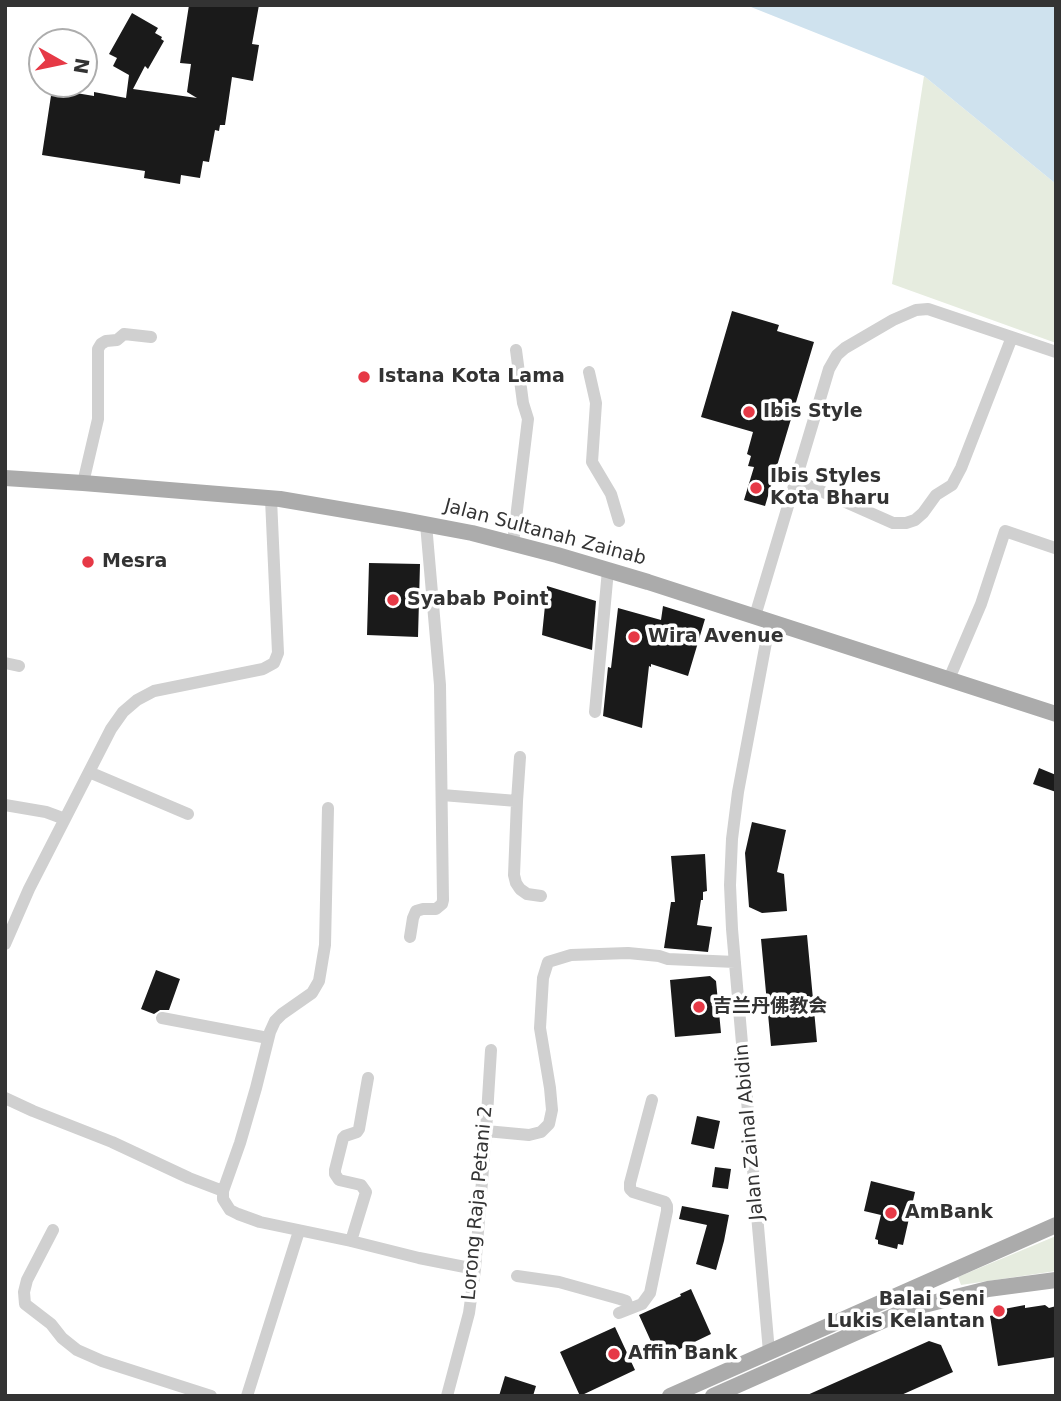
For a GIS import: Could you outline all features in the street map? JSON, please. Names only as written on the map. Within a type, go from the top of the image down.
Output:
[{"type":"main road","name":"Jalan Sultanah Zainab","points":[[5,478],[271,499],[426,524],[513,543],[608,570],[1056,714]]},
{"type":"main road","points":[[670,1396],[1054,1225]]},
{"type":"main road","points":[[713,1396],[924,1305],[988,1289],[1056,1280]]},
{"type":"street","name":"Jalan Zainal Abidin","points":[[769,1352],[730,885],[732,839],[762,619],[796,480],[829,369],[836,355],[893,320],[916,310],[928,309],[1012,337]]},
{"type":"street","points":[[83,483],[98,419],[98,349],[106,341],[117,340],[124,334],[151,337]]},
{"type":"street","points":[[796,480],[893,523],[915,520],[936,495],[952,485],[1012,337],[1056,352]]},
{"type":"street","points":[[513,543],[528,419],[523,403],[516,349]]},
{"type":"street","points":[[589,372],[596,402],[592,462],[611,494],[619,521]]},
{"type":"street","points":[[5,944],[29,889],[111,729],[123,712],[153,691],[263,669],[274,663],[278,653],[271,499]]},
{"type":"street","points":[[410,937],[414,914],[419,909],[436,909],[443,900],[440,685],[426,524]]},
{"type":"street","points":[[949,679],[981,604],[1005,531],[1055,548]]},
{"type":"street","points":[[595,712],[608,570]]},
{"type":"street","points":[[5,663],[19,666]]},
{"type":"street","points":[[520,757],[514,875],[520,890],[541,896]]},
{"type":"street","points":[[89,772],[188,814]]},
{"type":"street","points":[[442,795],[517,801]]},
{"type":"street","points":[[5,805],[46,812],[65,819]]},
{"type":"street","points":[[328,808],[325,945],[319,981],[312,993],[275,1021],[240,1143],[223,1191],[223,1199],[226,1205],[238,1214],[299,1231],[475,1269]]},
{"type":"street","points":[[486,1131],[530,1135],[541,1132],[549,1124],[552,1110],[550,1088],[540,1028],[543,978],[548,962],[571,955],[628,953],[668,959],[735,962]]},
{"type":"street","points":[[162,1018],[268,1038]]},
{"type":"street","name":"Lorong Raja Petani 2","points":[[447,1396],[468,1313],[475,1269],[491,1051]]},
{"type":"street","points":[[351,1241],[366,1192],[361,1185],[336,1178],[335,1170],[343,1139],[359,1129],[368,1079]]},
{"type":"street","points":[[5,1098],[223,1191]]},
{"type":"street","points":[[517,1276],[559,1282],[620,1299],[626,1301],[624,1311],[642,1304],[650,1293],[667,1211],[665,1202],[630,1189],[652,1100]]},
{"type":"street","points":[[53,1230],[27,1280],[25,1304],[51,1324],[62,1338],[77,1350],[102,1361],[211,1396]]},
{"type":"street","points":[[247,1396],[299,1231]]},
{"type":"shaded area","points":[[924,76],[1056,184],[1056,343],[892,284]]},
{"type":"shaded area","points":[[1056,1236],[1056,1271],[961,1285],[958,1277]]},
{"type":"water","points":[[746,5],[1056,5],[1056,184],[924,76]]},
{"type":"building","points":[[189,5],[259,5],[252,44],[259,45],[253,81],[232,77],[225,125],[220,125],[219,131],[215,130],[209,162],[203,161],[200,178],[181,175],[180,184],[144,178],[145,171],[42,155],[51,98],[98,98],[98,93],[126,98],[129,75],[113,66],[117,58],[109,54],[132,13],[158,28],[155,33],[164,41],[148,69],[145,66],[133,89],[197,98],[187,92],[191,64],[180,63]]},
{"type":"building","name":"Ibis Style","points":[[732,311],[779,325],[777,331],[814,342],[765,506],[744,500],[754,467],[748,466],[751,456],[747,454],[753,432],[701,417]]},
{"type":"building","name":"Syabab Point","points":[[369,563],[420,564],[418,637],[367,635]]},
{"type":"building","points":[[547,586],[596,601],[592,650],[542,635]]},
{"type":"building","points":[[663,606],[705,619],[688,676],[651,664],[651,667],[649,666],[642,728],[603,716],[618,608],[661,620]]},
{"type":"building","points":[[1039,768],[1056,775],[1056,792],[1033,784]]},
{"type":"building","points":[[752,822],[786,830],[777,872],[784,874],[787,911],[762,913],[749,907],[745,853]]},
{"type":"building","points":[[705,854],[707,891],[703,892],[697,925],[712,927],[708,952],[664,948],[671,902],[675,902],[671,856]]},
{"type":"building","points":[[807,935],[817,1042],[771,1046],[761,939]]},
{"type":"building","points":[[156,970],[180,979],[169,1010],[160,1010],[154,1014],[141,1009]]},
{"type":"building","points":[[710,976],[716,981],[721,1033],[675,1037],[670,980]]},
{"type":"building","points":[[697,1116],[720,1121],[714,1149],[691,1144]]},
{"type":"building","points":[[715,1167],[731,1169],[728,1189],[712,1187]]},
{"type":"building","name":"AmBank","points":[[871,1181],[915,1192],[903,1245],[898,1244],[897,1249],[878,1244],[875,1239],[881,1215],[864,1211]]},
{"type":"building","points":[[682,1206],[729,1215],[716,1270],[696,1264],[707,1225],[679,1219]]},
{"type":"building","points":[[691,1289],[711,1334],[659,1359],[639,1315]]},
{"type":"building","points":[[1003,1305],[1004,1309],[1025,1305],[1025,1308],[1056,1306],[1056,1357],[998,1366],[990,1316],[994,1315],[992,1307]]},
{"type":"building","points":[[615,1327],[635,1370],[580,1396],[560,1352]]},
{"type":"building","points":[[929,1341],[941,1345],[953,1372],[899,1396],[805,1396]]},
{"type":"building","points":[[505,1376],[536,1386],[533,1396],[499,1396]]},
{"type":"place","name":"Istana Kota Lama","points":[[364,377]]},
{"type":"place","name":"Ibis Style","points":[[749,412]]},
{"type":"place","name":"Ibis Styles Kota Bharu","points":[[756,488]]},
{"type":"place","name":"Mesra","points":[[88,562]]},
{"type":"place","name":"Syabab Point","points":[[393,600]]},
{"type":"place","name":"Wira Avenue","points":[[634,637]]},
{"type":"place","name":"吉兰丹佛教会","points":[[699,1007]]},
{"type":"place","name":"AmBank","points":[[891,1213]]},
{"type":"place","name":"Balai Seni Lukis Kelantan","points":[[999,1311]]},
{"type":"place","name":"Affin Bank","points":[[614,1354]]}]
